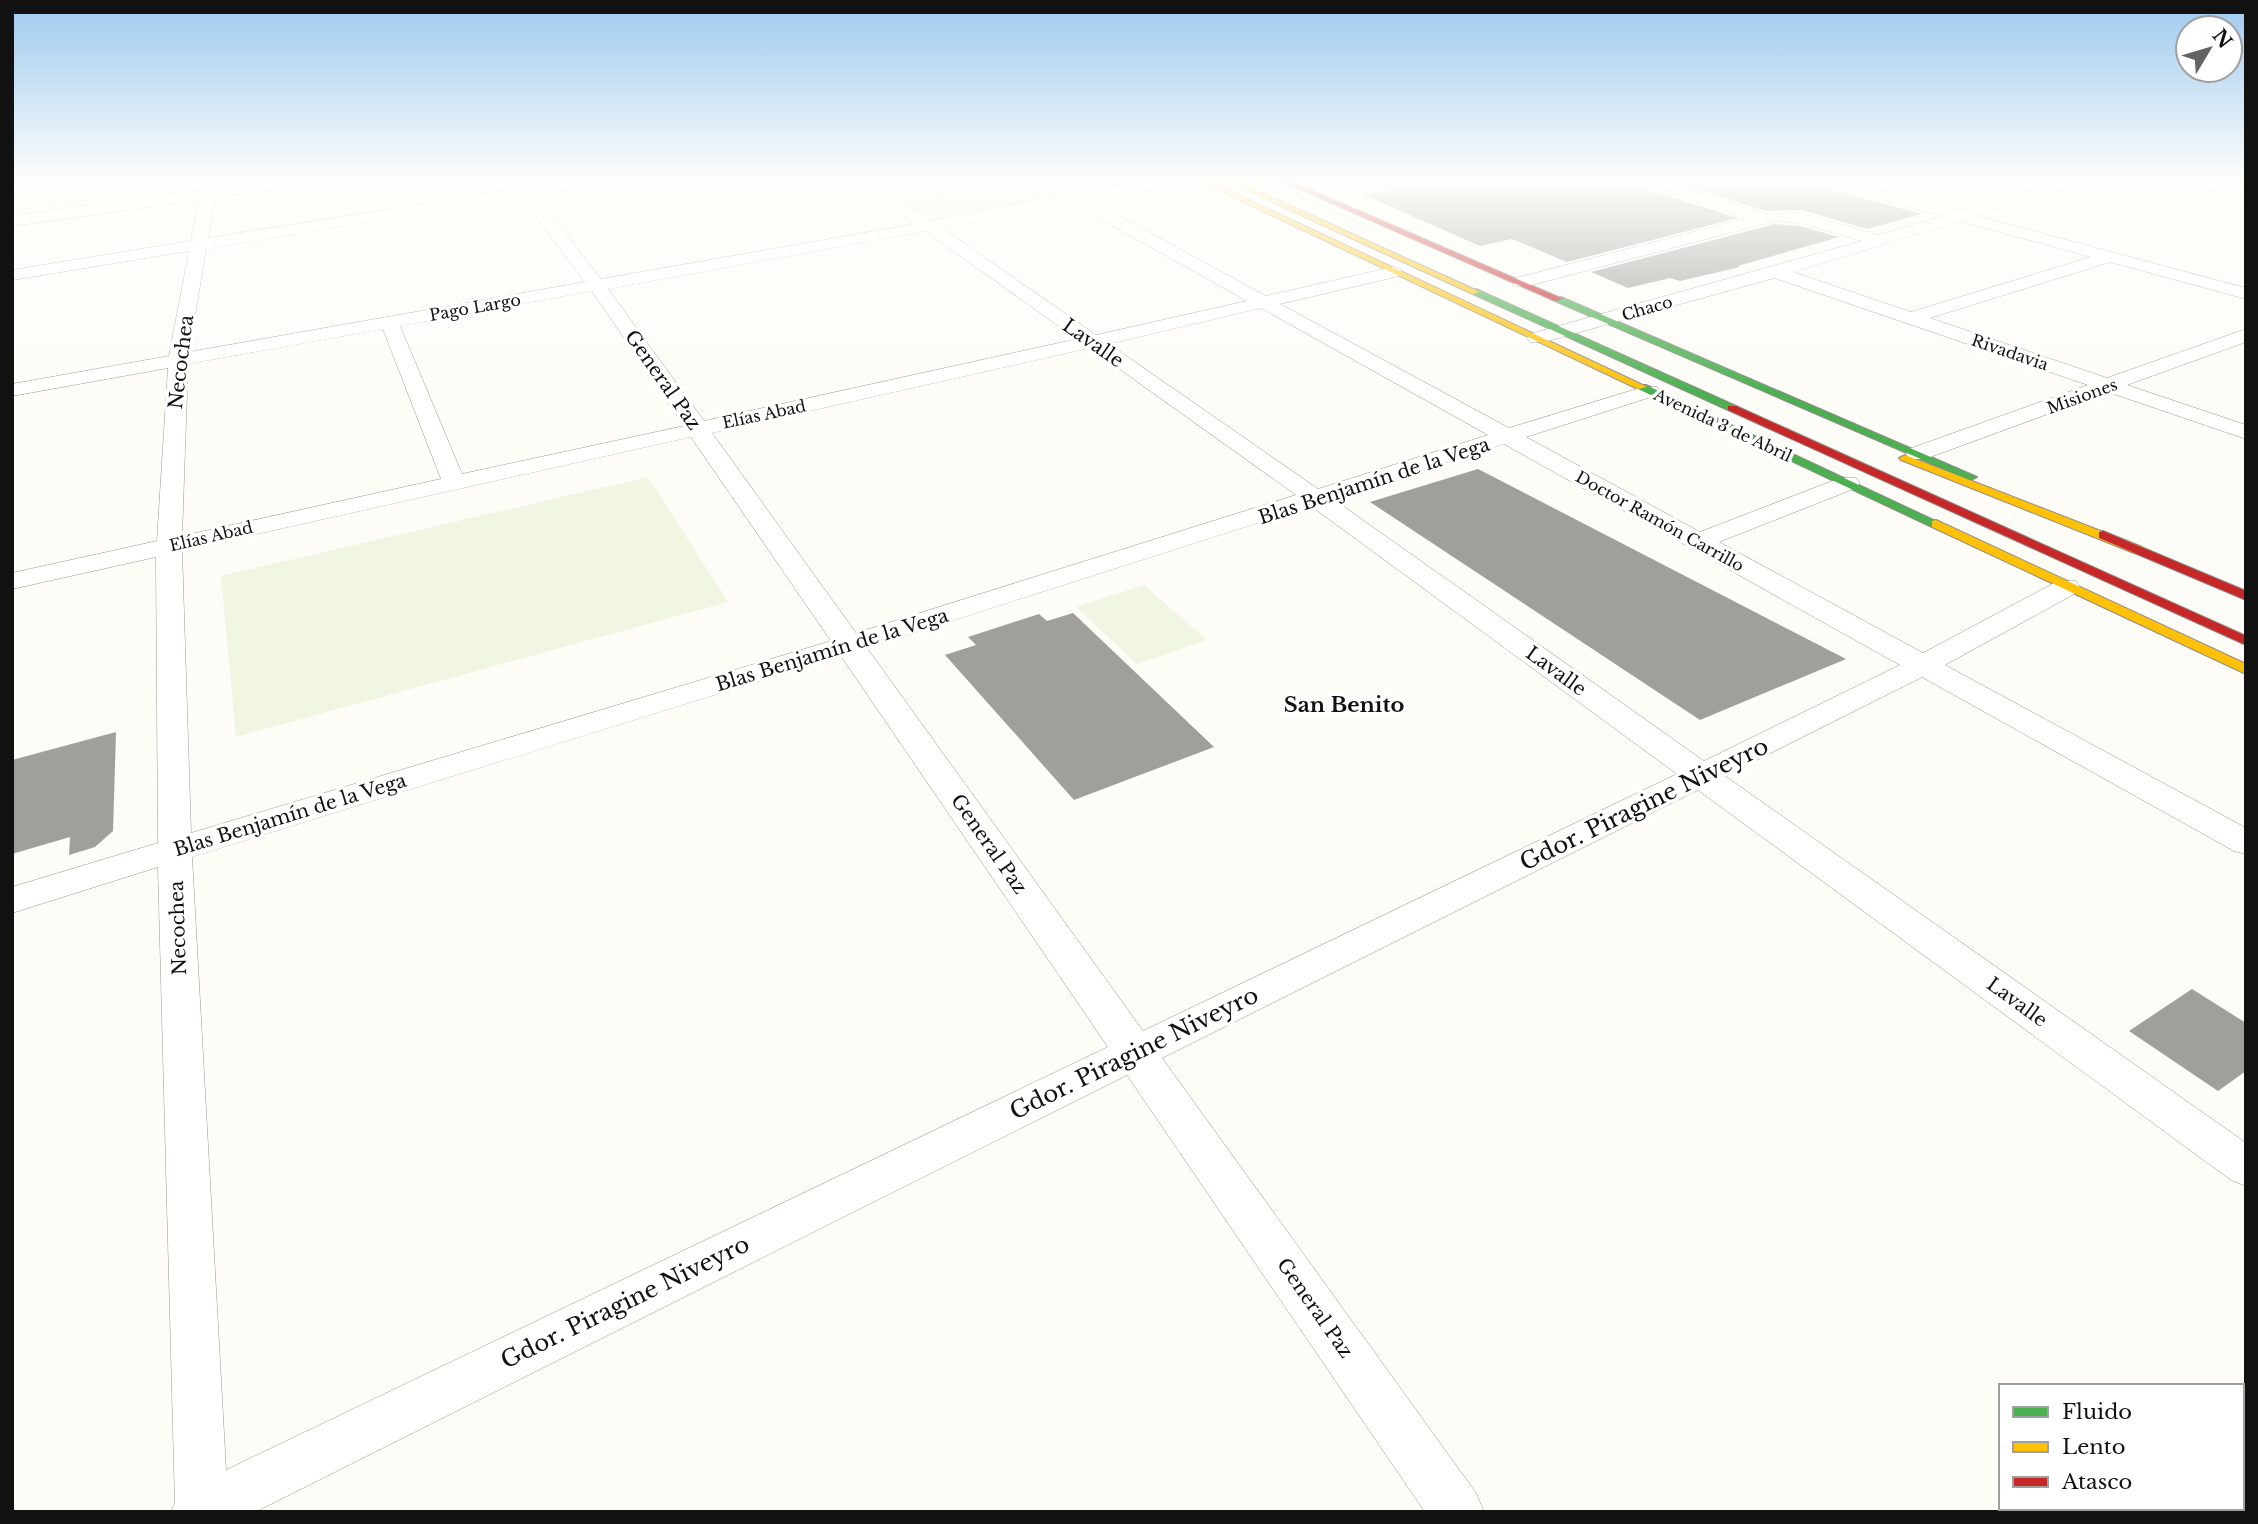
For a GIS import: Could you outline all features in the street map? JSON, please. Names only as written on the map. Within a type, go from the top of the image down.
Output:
[{"type":"main road","name":"Avenida 3 de Abril","points":[[1349,251],[2246,670]]},
{"type":"main road","points":[[1364,251],[1461,304]]},
{"type":"main road","name":"Avenida 3 de Abril","points":[[1394,251],[1710,382],[2055,536]]},
{"type":"main road","name":"Avenida 3 de Abril","points":[[1406,251],[1571,325],[2246,641]]},
{"type":"main road","points":[[1424,251],[1571,325]]},
{"type":"main road","points":[[1449,251],[2246,596]]},
{"type":"main road","points":[[1710,382],[1819,422],[2138,550]]},
{"type":"main road","points":[[1704,415],[1780,440],[1943,513],[2106,576]]},
{"type":"street","points":[[12,275],[166,251]]},
{"type":"street","name":"Necochea","points":[[198,251],[178,361],[169,546],[175,850],[201,1511]]},
{"type":"street","name":"General Paz","points":[[570,251],[1137,1052],[1457,1512]]},
{"type":"street","name":"Pago Largo","points":[[12,390],[782,251]]},
{"type":"street","name":"Lavalle","points":[[964,251],[1317,499],[2246,1167]]},
{"type":"street","name":"Doctor Ramón Carrillo","points":[[1173,251],[2246,844]]},
{"type":"street","points":[[1522,282],[1641,251]]},
{"type":"street","name":"Chaco","points":[[1537,338],[1571,325],[1607,319],[1842,251]]},
{"type":"street","points":[[2087,251],[2246,294]]},
{"type":"street","points":[[1912,318],[2109,257]]},
{"type":"street","name":"Elías Abad","points":[[12,581],[1092,342],[1393,272]]},
{"type":"street","name":"Rivadavia","points":[[1775,272],[2246,432]]},
{"type":"street","points":[[389,322],[454,482]]},
{"type":"street","name":"Misiones","points":[[1917,454],[2246,335]]},
{"type":"street","name":"Blas Benjamín de la Vega","points":[[12,900],[848,645],[1317,499],[1650,391]]},
{"type":"street","points":[[1698,542],[1848,483]]},
{"type":"street","name":"Gdor. Piragine Niveyro","points":[[201,1511],[1702,775],[1923,665],[2067,587]]},
{"type":"green space","points":[[648,477],[728,602],[236,737],[221,576]]},
{"type":"green space","points":[[1144,585],[1207,640],[1137,664],[1076,607]]},
{"type":"building","points":[[1541,251],[1609,251],[1567,262]]},
{"type":"building","points":[[1671,251],[1790,251],[1738,266],[1740,267],[1680,281],[1670,278],[1628,288],[1591,272]]},
{"type":"building","points":[[1478,469],[1846,659],[1700,720],[1370,502]]},
{"type":"building","points":[[1073,613],[1214,747],[1074,800],[945,655],[976,645],[968,637],[1039,614],[1047,621]]},
{"type":"building","points":[[116,732],[113,831],[95,847],[69,855],[70,837],[12,854],[12,760]]},
{"type":"building","points":[[2192,989],[2246,1023],[2246,1071],[2218,1091],[2129,1031]]},
{"type":"traffic: fast","points":[[1476,292],[1732,408]]},
{"type":"traffic: fast","points":[[1558,299],[1971,477]]},
{"type":"traffic: fast","points":[[1642,387],[1936,524]]},
{"type":"traffic: slow","points":[[1353,251],[1642,387]]},
{"type":"traffic: slow","points":[[1385,251],[1476,292]]},
{"type":"traffic: slow","points":[[1905,458],[2138,550]]},
{"type":"traffic: slow","points":[[1936,524],[2246,670]]},
{"type":"traffic: jam","points":[[1447,251],[1558,299]]},
{"type":"traffic: jam","points":[[1732,408],[2246,641]]},
{"type":"traffic: jam","points":[[2103,535],[2246,596]]},
{"type":"district","name":"San Benito","points":[[1344,705]]}]
